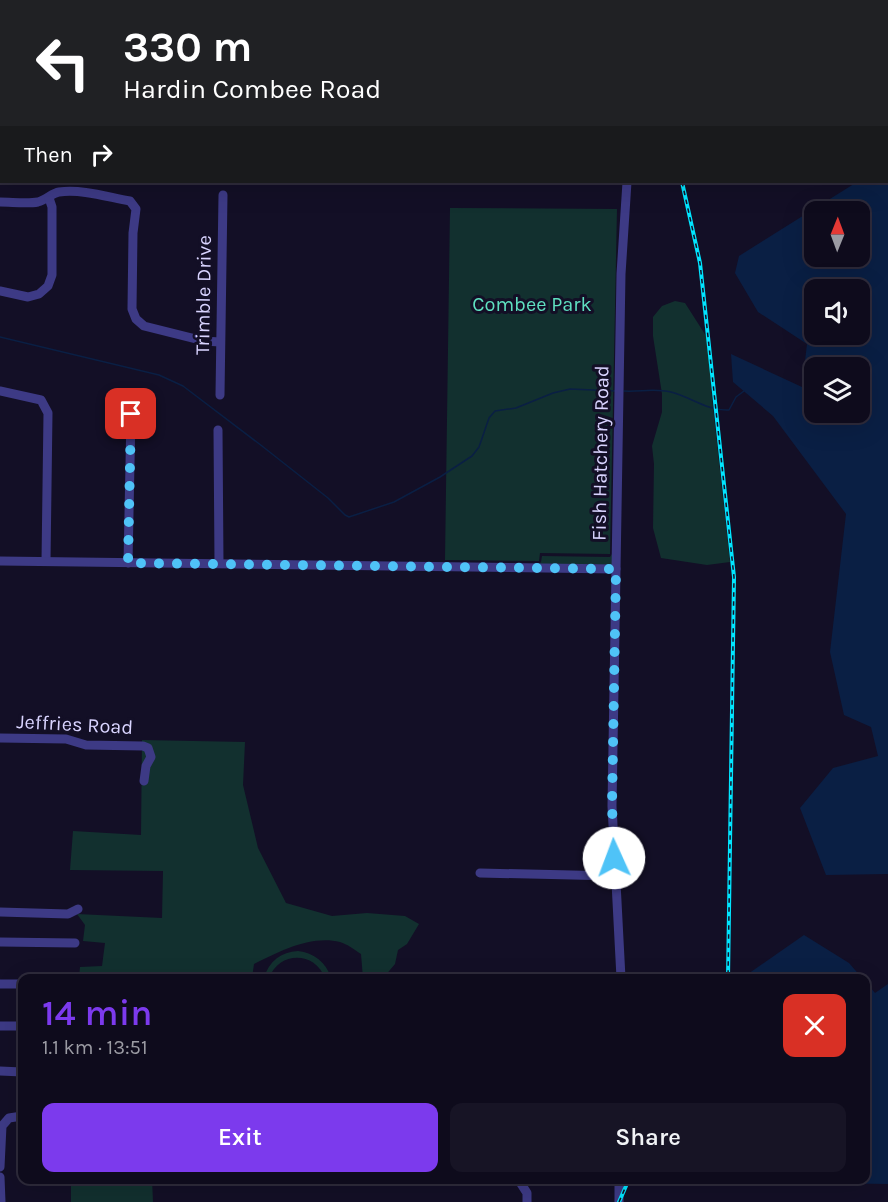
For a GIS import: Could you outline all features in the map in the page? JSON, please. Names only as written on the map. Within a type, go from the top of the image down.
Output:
[{"type":"street","name":"Fish Hatchery Road","points":[[621,974],[612,806],[621,274],[627,183]]},
{"type":"street","points":[[0,202],[37,202],[57,192],[69,191],[130,201],[136,209],[132,233],[132,309],[136,319],[144,326],[204,341],[220,342]]},
{"type":"street","name":"Trimble Drive","points":[[220,395],[223,195]]},
{"type":"street","points":[[0,291],[28,297],[39,294],[48,286],[52,275],[52,207],[49,198]]},
{"type":"street","points":[[0,391],[41,400],[48,412],[46,561]]},
{"type":"street","points":[[128,563],[131,414]]},
{"type":"street","points":[[218,430],[219,564]]},
{"type":"street","points":[[0,561],[616,569]]},
{"type":"street","name":"Jeffries Road","points":[[0,738],[66,739],[86,744],[143,746],[148,748],[151,757],[146,766],[144,781]]},
{"type":"street","points":[[480,873],[615,876]]},
{"type":"street","points":[[0,912],[68,914],[78,909]]},
{"type":"street","points":[[0,942],[75,943]]},
{"type":"street","points":[[0,984],[18,984]]},
{"type":"street","points":[[0,1026],[18,1026]]},
{"type":"street","points":[[0,1071],[18,1072]]},
{"type":"street","points":[[0,1167],[2,1126],[9,1118],[18,1117]]},
{"type":"street","points":[[0,1177],[1,1202]]},
{"type":"street","points":[[521,1184],[527,1193],[527,1202]]},
{"type":"street","points":[[619,1184],[619,1202]]},
{"type":"green space","name":"Combee Park","points":[[450,208],[617,209],[610,554],[540,553],[539,561],[445,560]]},
{"type":"green space","points":[[675,301],[685,303],[708,339],[712,398],[730,562],[707,565],[661,558],[653,528],[652,446],[662,412],[662,394],[653,336],[653,317],[662,306]]},
{"type":"green space","points":[[612,554],[613,565],[539,564],[542,556],[610,557]]},
{"type":"green space","points":[[142,740],[245,742],[243,785],[258,848],[286,903],[332,916],[367,913],[405,916],[419,924],[407,944],[398,950],[395,964],[387,974],[363,974],[361,954],[343,943],[329,940],[295,946],[274,955],[254,964],[253,974],[79,974],[80,967],[102,966],[105,943],[83,941],[85,925],[77,914],[162,918],[163,871],[70,870],[73,831],[141,835]]},
{"type":"green space","points":[[298,951],[309,954],[319,959],[329,974],[323,974],[320,969],[306,959],[297,958],[288,959],[274,969],[271,974],[266,974],[272,962],[286,953]]},
{"type":"green space","points":[[71,1184],[152,1184],[153,1202],[71,1202]]},
{"type":"water","points":[[855,183],[888,183],[888,874],[826,875],[800,808],[833,768],[878,756],[871,727],[844,715],[830,652],[846,514],[773,416],[733,382],[731,354],[802,387],[804,370],[804,423],[870,423],[870,357],[805,357],[807,345],[870,345],[870,279],[804,279],[804,342],[758,312],[735,273],[739,256],[804,215],[804,267],[870,267],[870,201],[827,201]]},
{"type":"water","points":[[804,935],[849,963],[859,974],[748,974]]},
{"type":"water","points":[[888,984],[888,1184],[870,1184],[870,987],[875,993]]},
{"type":"waterway","points":[[0,337],[159,375],[183,386],[328,498],[349,517],[394,502],[440,477],[472,456],[479,447],[489,418],[495,411],[516,408],[553,393],[570,389],[616,391]]},
{"type":"waterway","points":[[624,391],[665,391],[721,410],[729,410],[736,397],[744,391]]},
{"type":"railway","points":[[682,183],[700,263],[734,577],[728,974]]},
{"type":"railway","points":[[619,1202],[627,1184]]},
{"type":"route","points":[[131,414],[128,563],[616,569],[612,806],[614,858]]}]
